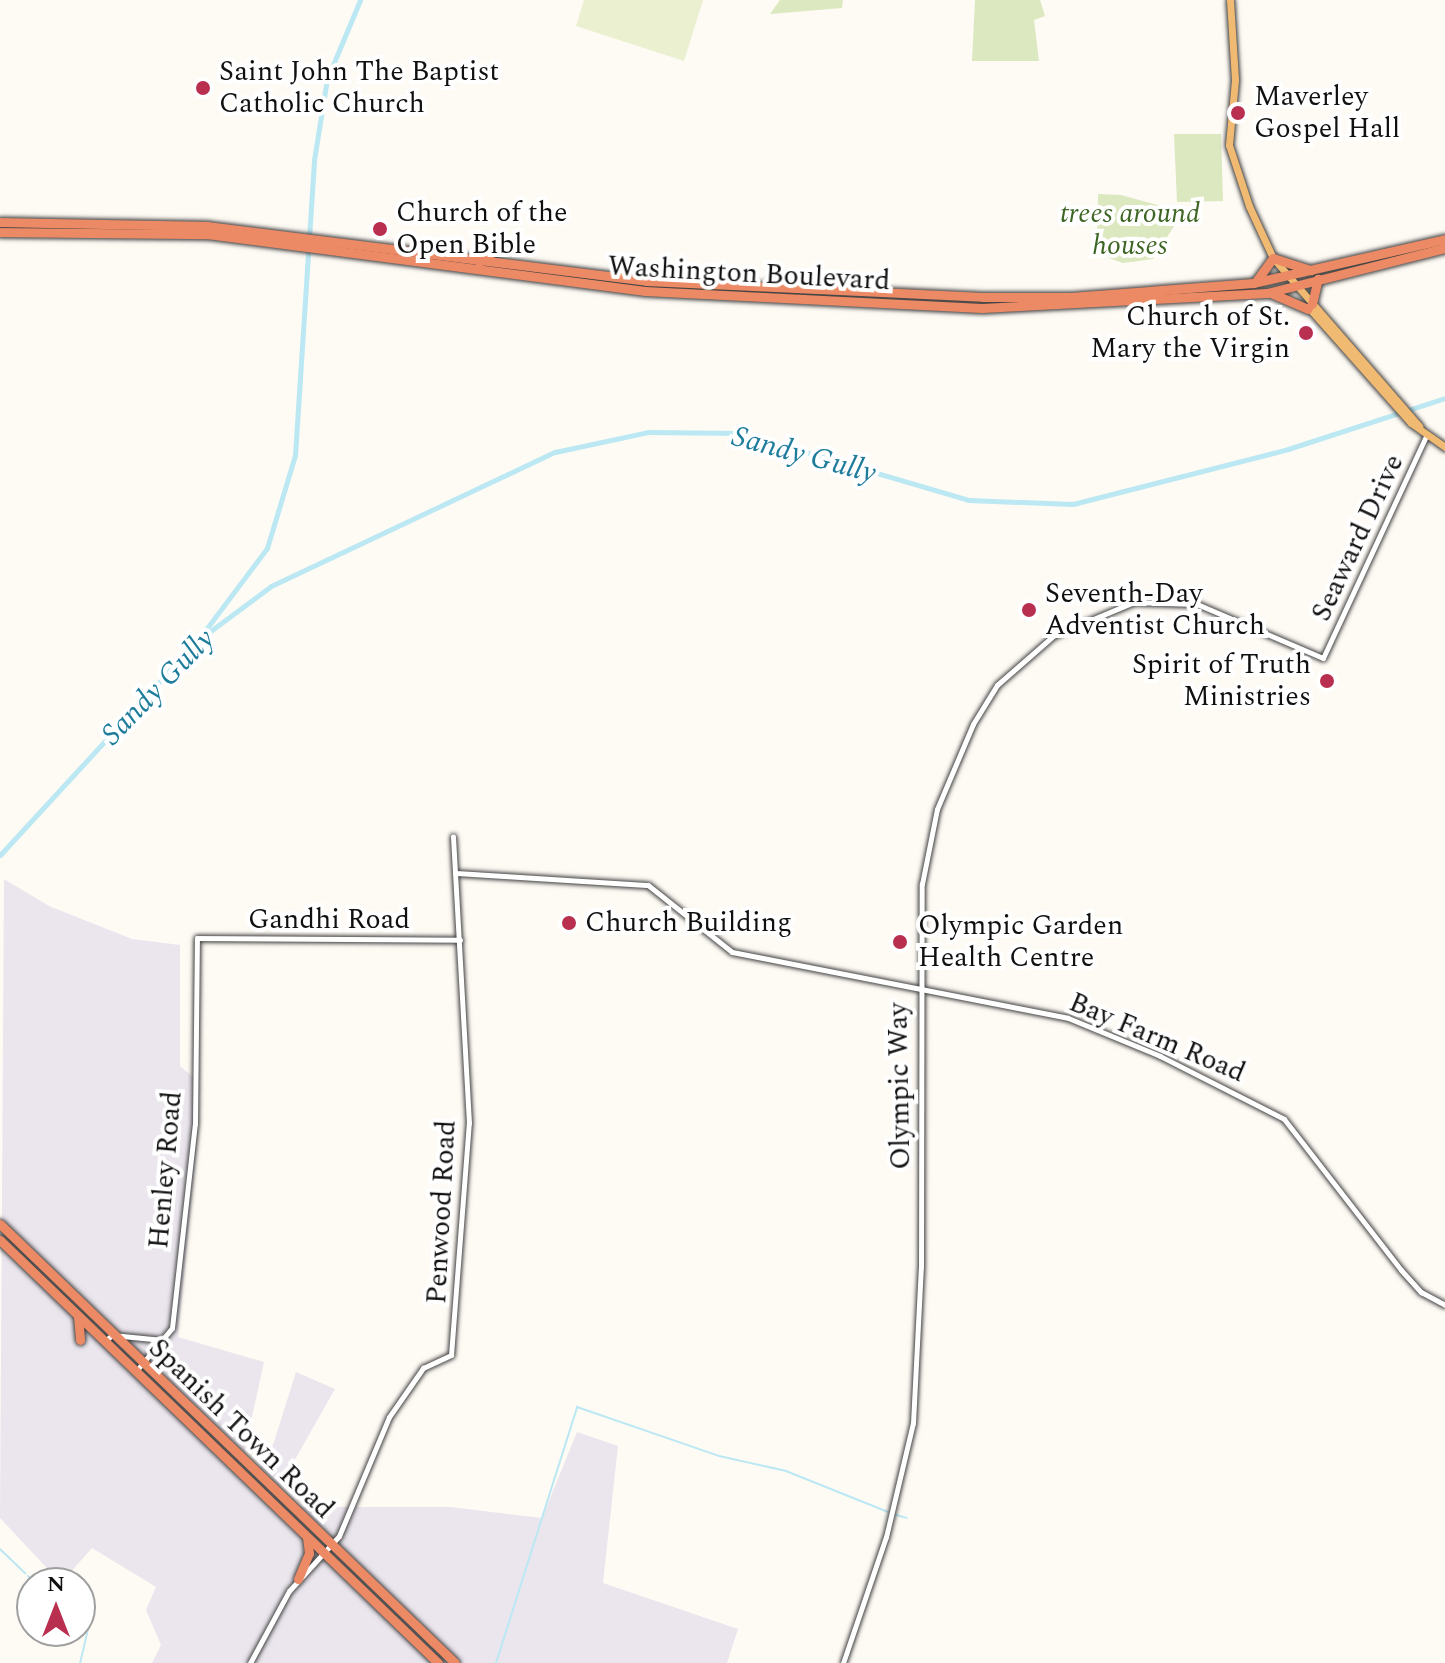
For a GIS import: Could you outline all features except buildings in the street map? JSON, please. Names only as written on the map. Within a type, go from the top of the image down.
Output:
[{"type":"highway","name":"Washington Boulevard","points":[[0,222],[160,223],[518,269],[751,290],[983,297],[1292,281],[1445,248]]},
{"type":"highway","name":"Washington Boulevard","points":[[0,232],[153,231],[298,242]]},
{"type":"highway","name":"Washington Boulevard","points":[[1318,275],[1445,239]]},
{"type":"highway","name":"Washington Boulevard","points":[[327,246],[488,275],[766,300],[982,308],[1267,293],[1292,281]]},
{"type":"highway","points":[[467,262],[488,261],[497,249],[503,263],[518,269]]},
{"type":"highway","points":[[1253,283],[1269,271],[1273,258],[1318,275],[1310,306],[1267,293]]},
{"type":"highway","name":"Spanish Town Road","points":[[0,1224],[108,1338],[197,1416],[438,1663]]},
{"type":"highway","name":"Spanish Town Road","points":[[0,1240],[77,1315],[108,1338]]},
{"type":"highway","points":[[77,1315],[80,1340]]},
{"type":"highway","name":"Spanish Town Road","points":[[139,1367],[240,1473],[307,1536],[328,1550],[455,1663]]},
{"type":"highway","points":[[197,1416],[240,1473]]},
{"type":"highway","points":[[298,1579],[309,1553],[307,1536]]},
{"type":"main road","points":[[1230,0],[1235,80],[1229,145],[1273,258],[1310,306],[1393,400],[1445,447]]},
{"type":"street","name":"Seaward Drive","points":[[1323,658],[1428,433]]},
{"type":"street","name":"Olympic Way","points":[[843,1663],[886,1537],[913,1423],[921,1227],[919,987],[922,884],[937,809],[980,710],[1031,653],[1091,616],[1151,601],[1197,604],[1323,658]]},
{"type":"street","name":"Penwood Road","points":[[328,1550],[389,1417],[423,1368],[451,1355],[469,1123],[453,836]]},
{"type":"street","name":"Bay Farm Road","points":[[455,873],[648,885],[722,948],[1068,1018],[1284,1119],[1401,1270],[1421,1292],[1445,1305]]},
{"type":"street","name":"Gandhi Road","points":[[197,938],[460,940]]},
{"type":"street","name":"Henley Road","points":[[164,1340],[172,1328],[195,1124],[197,938]]},
{"type":"street","points":[[108,1338],[164,1340]]},
{"type":"street","points":[[139,1367],[164,1340]]},
{"type":"street","points":[[250,1663],[298,1579],[328,1550]]},
{"type":"shaded area","points":[[4,879],[49,906],[132,939],[180,945],[180,1066],[198,1081],[198,1134],[178,1337],[264,1362],[244,1454],[259,1468],[273,1445],[296,1372],[335,1389],[280,1486],[301,1507],[450,1507],[542,1518],[577,1432],[618,1446],[603,1583],[738,1629],[727,1663],[152,1663],[161,1645],[146,1610],[156,1587],[92,1548],[75,1567],[46,1567],[0,1518]]},
{"type":"green space","points":[[584,0],[703,0],[684,61],[576,26]]},
{"type":"green space","points":[[780,0],[843,0],[842,8],[770,14]]},
{"type":"green space","points":[[975,0],[1040,0],[1045,16],[1034,20],[1039,61],[972,61]]},
{"type":"green space","points":[[1174,134],[1221,134],[1223,201],[1177,202]]},
{"type":"green space","name":"trees around houses","points":[[1098,194],[1121,195],[1183,212],[1153,259],[1123,263],[1109,258],[1097,237]]},
{"type":"waterway","points":[[201,636],[267,548],[295,455],[314,160],[327,79],[360,0]]},
{"type":"waterway","name":"Sandy Gully","points":[[0,855],[197,641],[271,586],[555,452],[648,432],[741,433],[968,500],[1073,504],[1288,449],[1445,398]]},
{"type":"waterway","points":[[496,1663],[577,1407],[719,1456],[786,1471],[888,1512]]},
{"type":"waterway","points":[[896,1515],[907,1518]]},
{"type":"waterway","points":[[0,1549],[19,1567]]},
{"type":"waterway","points":[[80,1663],[84,1647]]},
{"type":"place","name":"Saint John The Baptist Catholic Church","points":[[203,88]]},
{"type":"place","name":"Maverley Gospel Hall","points":[[1238,113]]},
{"type":"place","name":"Church of the Open Bible","points":[[380,229]]},
{"type":"place","name":"Church of St. Mary the Virgin","points":[[1306,333]]},
{"type":"place","name":"Seventh-Day Adventist Church","points":[[1029,610]]},
{"type":"place","name":"Spirit of Truth Ministries","points":[[1327,681]]},
{"type":"place","name":"Church Building","points":[[569,923]]},
{"type":"place","name":"Olympic Garden Health Centre","points":[[900,942]]}]
